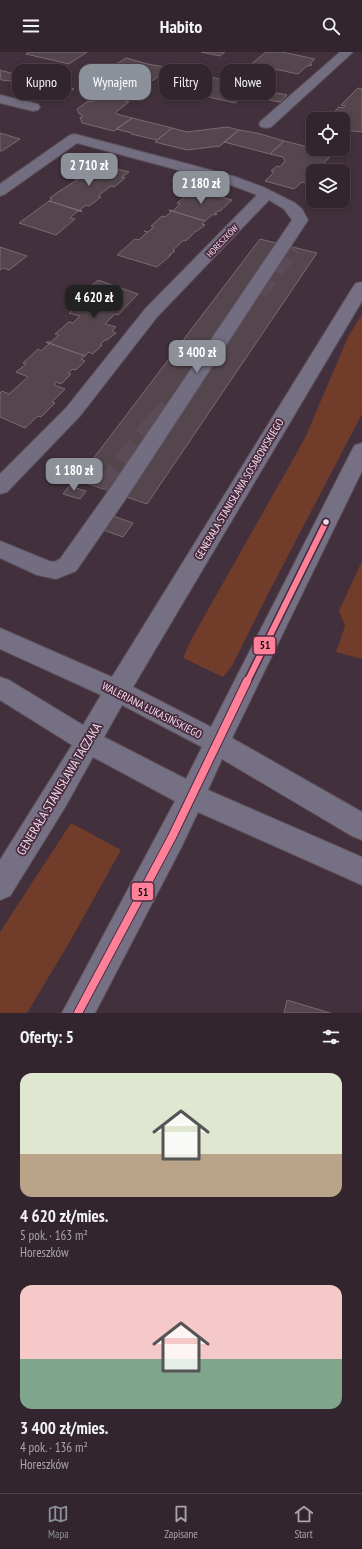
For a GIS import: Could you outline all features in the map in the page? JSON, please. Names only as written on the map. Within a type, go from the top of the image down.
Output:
[{"type":"main road","name":"GENERAŁA STANISŁAWA SOSABOWSKIEGO","points":[[117,691],[362,287]]},
{"type":"main road","points":[[78,1013],[149,882],[362,450]]},
{"type":"main road","name":"WALERIANA ŁUKASIŃSKIEGO","points":[[0,638],[117,691],[217,742],[362,827]]},
{"type":"main road","points":[[0,687],[88,742],[192,796],[362,871]]},
{"type":"main road","name":"GENERAŁA STANISŁAWA TACZAKA","points":[[0,886],[88,742],[117,691]]},
{"type":"street","points":[[266,124],[346,52]]},
{"type":"street","points":[[0,99],[33,107]]},
{"type":"street","points":[[0,191],[75,138],[228,179],[267,194],[287,204],[295,210],[300,220],[68,565],[56,571],[37,565],[0,549]]},
{"type":"street","points":[[267,194],[294,201],[307,207],[310,213],[308,225],[293,247]]},
{"type":"street","name":"HORESZKÓW","points":[[0,487],[73,412],[151,313],[267,194]]},
{"type":"street","points":[[37,565],[47,564],[55,560],[104,489]]},
{"type":"shaded area","points":[[362,314],[362,414],[232,666],[223,677],[183,658],[191,640],[305,438],[348,337]]},
{"type":"shaded area","points":[[362,561],[362,659],[336,652],[345,626],[339,611]]},
{"type":"shaded area","points":[[71,823],[121,850],[69,943],[27,1013],[0,1013],[0,932]]},
{"type":"building","points":[[29,52],[87,52],[69,64],[26,54]]},
{"type":"building","points":[[201,52],[225,52],[220,56]]},
{"type":"building","points":[[266,52],[282,52],[315,59],[310,64],[312,65],[307,66],[298,74],[276,69],[276,64],[251,64]]},
{"type":"building","points":[[126,58],[148,64],[117,64]]},
{"type":"building","points":[[151,65],[159,66],[159,76],[151,82]]},
{"type":"building","points":[[0,70],[12,73],[12,81],[1,80]]},
{"type":"building","points":[[212,77],[220,79],[220,100],[212,98]]},
{"type":"building","points":[[358,88],[362,89],[362,132],[350,131],[350,112],[334,112],[339,107],[343,108],[345,106],[341,105]]},
{"type":"building","points":[[276,94],[287,95],[280,102],[269,100],[276,100]]},
{"type":"building","points":[[96,100],[120,100],[129,102],[116,112],[117,114],[132,118],[114,131],[82,123],[80,117],[83,117],[79,114],[77,109],[88,101],[93,102]]},
{"type":"building","points":[[222,100],[239,100],[235,103]]},
{"type":"building","points":[[132,118],[172,128],[157,140],[116,129]]},
{"type":"building","points":[[227,127],[239,130],[220,146],[187,150],[155,142],[172,128],[187,132]]},
{"type":"building","points":[[239,130],[257,133],[284,141],[270,154],[224,142]]},
{"type":"building","points":[[0,133],[20,139],[0,151]]},
{"type":"building","points":[[284,141],[306,146],[306,156],[331,156],[323,164],[306,164],[306,182],[302,182],[294,189],[265,181],[274,172],[271,171],[277,166],[280,167],[285,161],[283,157],[270,154]]},
{"type":"building","points":[[98,164],[129,172],[122,177],[125,178],[114,187],[111,186],[98,196],[101,197],[89,206],[86,205],[80,210],[82,212],[49,201],[52,199],[50,198],[58,192],[77,180],[75,179]]},
{"type":"building","points":[[194,189],[232,200],[220,211],[215,213],[217,214],[213,214],[205,221],[169,210],[173,211],[180,204],[177,203]]},
{"type":"building","points":[[49,201],[82,211],[78,211],[70,218],[75,219],[56,235],[19,223]]},
{"type":"building","points":[[169,210],[205,221],[202,224],[205,225],[196,231],[186,241],[184,240],[173,250],[175,251],[169,255],[171,255],[157,267],[117,255],[135,239],[139,240],[147,232],[144,231],[148,232],[154,227],[151,226],[162,216],[165,217],[171,212]]},
{"type":"building","points":[[260,239],[317,253],[147,504],[77,480]]},
{"type":"building","points":[[0,247],[27,256],[9,270],[3,268],[0,270]]},
{"type":"building","points":[[98,280],[138,294],[118,315],[115,314],[105,324],[116,327],[112,331],[116,333],[105,340],[93,354],[89,352],[85,356],[46,342],[51,342],[59,335],[55,334],[69,322],[73,323],[80,316],[69,313],[87,297],[81,295]]},
{"type":"building","points":[[46,342],[85,356],[81,359],[85,361],[76,370],[73,369],[68,373],[71,374],[61,384],[56,382],[54,385],[65,389],[52,402],[55,403],[41,417],[38,416],[25,428],[0,417],[0,393],[2,391],[9,394],[28,377],[16,372],[26,364],[23,363],[38,349],[41,351],[49,344]]},
{"type":"building","points":[[69,486],[86,491],[80,499],[63,494]]},
{"type":"building","points":[[113,516],[133,523],[123,537],[103,530]]},
{"type":"building","points":[[287,1000],[330,1013],[284,1013]]},
{"type":"tunnel","points":[[258,292],[293,247]]},
{"type":"tunnel","points":[[157,421],[168,407]]},
{"type":"tunnel","points":[[104,489],[158,420]]},
{"type":"transit line","name":"51","points":[[78,1013],[172,837],[217,742],[326,522]]}]
